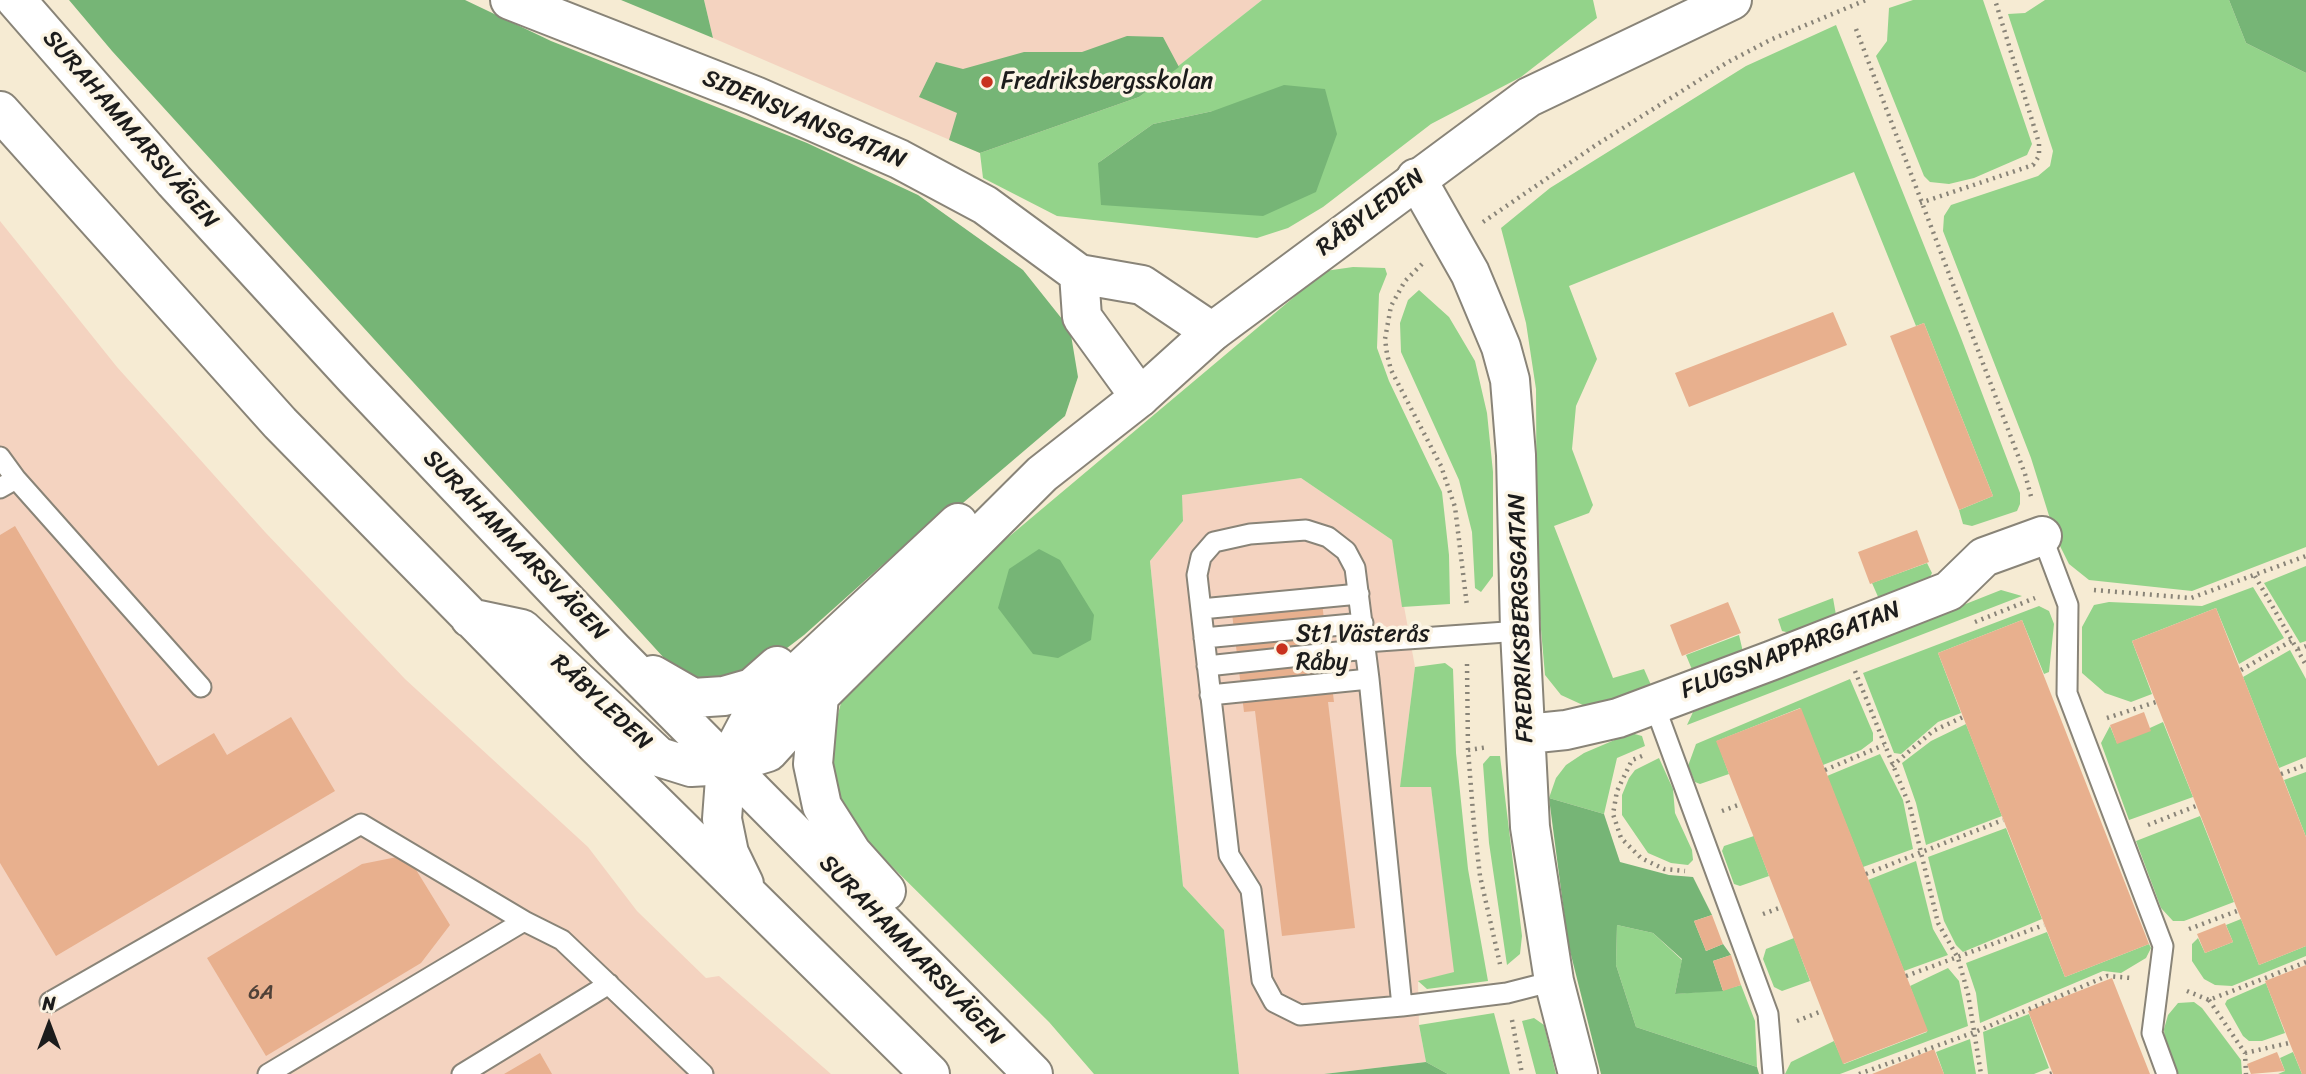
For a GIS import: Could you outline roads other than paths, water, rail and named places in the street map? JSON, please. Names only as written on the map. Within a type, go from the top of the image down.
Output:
[{"type":"main road","name":"SURAHAMMARSVÄGEN","points":[[16,0],[174,181],[346,368],[613,650],[1033,1074]]},
{"type":"main road","name":"SIDENSVANSGATAN","points":[[510,0],[755,96],[899,159],[985,205],[1079,274],[1142,285],[1212,332]]},
{"type":"main road","name":"RÅBYLEDEN","points":[[470,618],[522,629],[659,757],[691,767],[726,765],[768,752],[819,696],[1042,474],[1140,397],[1212,332],[1416,178],[1529,97],[1732,0]]},
{"type":"main road","points":[[0,111],[280,423],[470,618],[930,1074]]},
{"type":"main road","name":"FREDRIKSBERGSGATAN","points":[[1416,178],[1453,243],[1501,347],[1510,380],[1516,455],[1520,631],[1530,827],[1554,981],[1578,1074]]},
{"type":"main road","points":[[1079,274],[1082,317],[1140,397]]},
{"type":"main road","points":[[752,900],[729,853],[722,819],[726,765],[752,714],[1000,484],[1042,474]]},
{"type":"main road","name":"FLUGSNAPPARGATAN","points":[[1527,734],[1591,726],[1949,591],[1984,557],[2042,536]]},
{"type":"main road","points":[[613,650],[693,698],[723,696],[752,688],[814,633],[842,629]]},
{"type":"main road","points":[[819,696],[813,764],[822,806],[852,853],[906,913],[908,949]]},
{"type":"lane","points":[[0,457],[8,484],[201,687]]},
{"type":"lane","points":[[1402,1006],[1355,568],[1346,551],[1328,537],[1306,530],[1250,534],[1214,542],[1201,557],[1197,575],[1229,855],[1251,890],[1262,980],[1274,1002],[1300,1015],[1402,1006],[1507,993],[1554,981]]},
{"type":"lane","points":[[2042,536],[2068,605],[2067,692],[2161,939],[2161,981],[2152,1033],[2167,1074]]},
{"type":"lane","points":[[1201,610],[1359,594]]},
{"type":"lane","points":[[1204,638],[1364,638],[1520,631]]},
{"type":"lane","points":[[1207,666],[1364,638]]},
{"type":"lane","points":[[1210,695],[1369,679]]},
{"type":"lane","points":[[1654,704],[1768,1014],[1773,1074]]},
{"type":"lane","points":[[50,1002],[361,824],[524,921],[562,940],[703,1074]]},
{"type":"lane","points":[[268,1074],[524,921]]},
{"type":"lane","points":[[462,1074],[609,984]]},
{"type":"place","name":"Fredriksbergsskolan","points":[[987,82]]},
{"type":"place","name":"St1 Västerås Råby","points":[[1282,649]]}]
